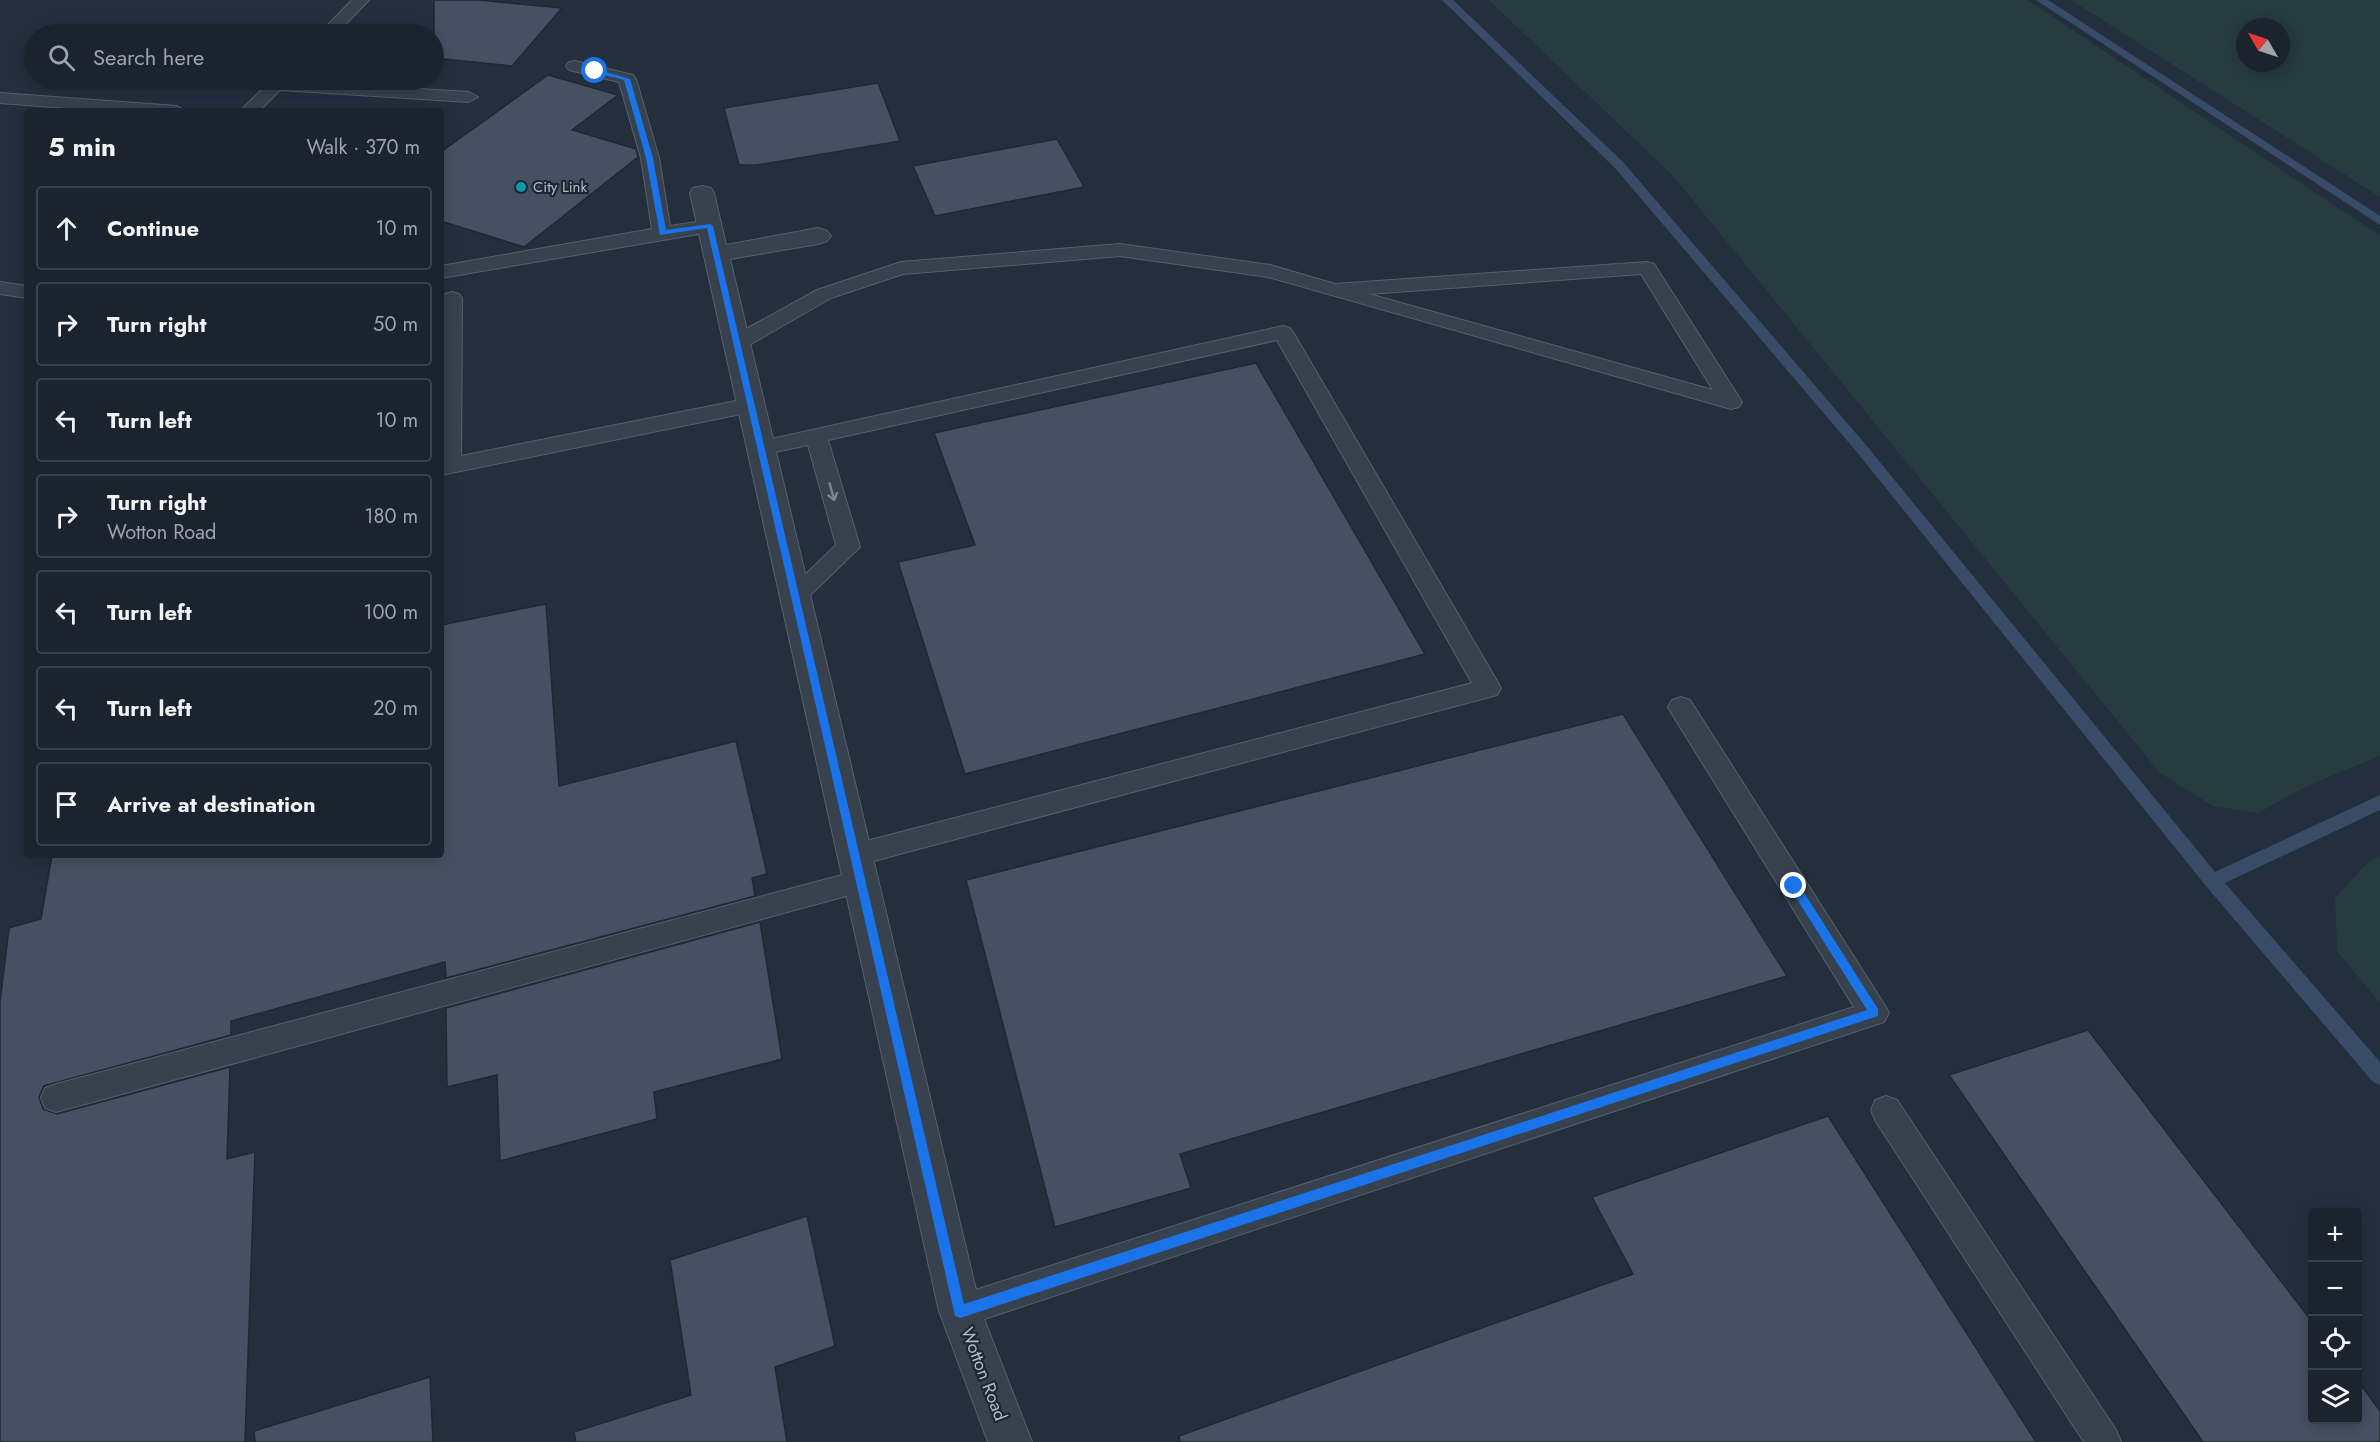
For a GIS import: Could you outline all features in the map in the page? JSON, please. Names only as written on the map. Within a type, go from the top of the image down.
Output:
[{"type":"street","name":"Wotton Road","points":[[702,193],[960,1311],[1010,1442]]},
{"type":"street","points":[[713,240],[818,236]]},
{"type":"lane","points":[[337,24],[362,0]]},
{"type":"lane","points":[[575,66],[627,79],[650,158],[662,233]]},
{"type":"lane","points":[[252,108],[271,90]]},
{"type":"lane","points":[[349,90],[469,97]]},
{"type":"lane","points":[[360,108],[375,93]]},
{"type":"lane","points":[[0,98],[136,108]]},
{"type":"lane","points":[[444,271],[662,233],[713,240]]},
{"type":"lane","points":[[737,343],[824,294],[901,268],[1120,250],[1270,271],[1334,290],[1731,402],[1647,268],[1334,290]]},
{"type":"lane","points":[[0,288],[24,292]]},
{"type":"lane","points":[[452,298],[445,467],[751,405]]},
{"type":"lane","points":[[56,1098],[1488,688],[1283,333],[761,448]]},
{"type":"lane","points":[[795,596],[848,547],[816,436]]},
{"type":"lane","points":[[960,1311],[1874,1013],[1681,707]]},
{"type":"lane","points":[[1886,1110],[2104,1442]]},
{"type":"green space","points":[[1489,0],[2028,0],[2380,236],[2380,756],[2305,787],[2258,813],[2213,806],[2160,773],[1674,177]]},
{"type":"green space","points":[[2071,0],[2380,0],[2380,197]]},
{"type":"green space","points":[[2380,856],[2380,1003],[2337,951],[2335,898],[2367,863]]},
{"type":"building","points":[[434,0],[477,0],[562,8],[512,66],[444,59],[444,24],[434,24]]},
{"type":"building","name":"City Link","points":[[548,75],[618,95],[572,130],[636,149],[638,157],[524,247],[444,222],[444,150]]},
{"type":"building","points":[[878,83],[900,141],[757,165],[739,165],[724,108]]},
{"type":"building","points":[[1057,139],[1084,187],[935,216],[913,166]]},
{"type":"building","points":[[1256,363],[1425,654],[965,774],[898,562],[975,545],[934,433]]},
{"type":"building","points":[[546,604],[559,786],[736,741],[767,874],[752,878],[755,896],[446,978],[445,962],[231,1021],[231,1035],[44,1086],[39,1097],[43,1109],[57,1114],[230,1067],[227,1159],[255,1152],[245,1442],[0,1442],[0,1003],[9,928],[41,919],[51,858],[444,858],[444,624]]},
{"type":"building","points":[[1623,714],[1787,976],[1180,1154],[1191,1188],[1055,1227],[966,880]]},
{"type":"building","points":[[760,922],[782,1059],[654,1092],[657,1119],[500,1161],[497,1075],[447,1087],[446,1008]]},
{"type":"building","points":[[2088,1030],[2308,1316],[2308,1424],[2362,1424],[2362,1386],[2380,1411],[2380,1442],[2203,1442],[1949,1075]]},
{"type":"building","points":[[1828,1116],[2036,1442],[1180,1442],[1179,1436],[1633,1274],[1592,1197]]},
{"type":"building","points":[[807,1216],[835,1346],[775,1367],[787,1442],[576,1442],[574,1432],[691,1395],[670,1260]]},
{"type":"building","points":[[430,1377],[433,1442],[255,1442],[254,1431]]},
{"type":"waterway","points":[[1447,0],[1619,165],[1861,448],[2212,881]]},
{"type":"waterway","points":[[2041,0],[2380,221]]},
{"type":"waterway","points":[[2212,881],[2380,802]]},
{"type":"waterway","points":[[2212,881],[2380,1076]]},
{"type":"place","name":"City Link","points":[[521,187]]},
{"type":"route","points":[[595,71],[627,79],[650,158],[662,233],[710,226],[960,1311],[1874,1013],[1794,886]]}]
